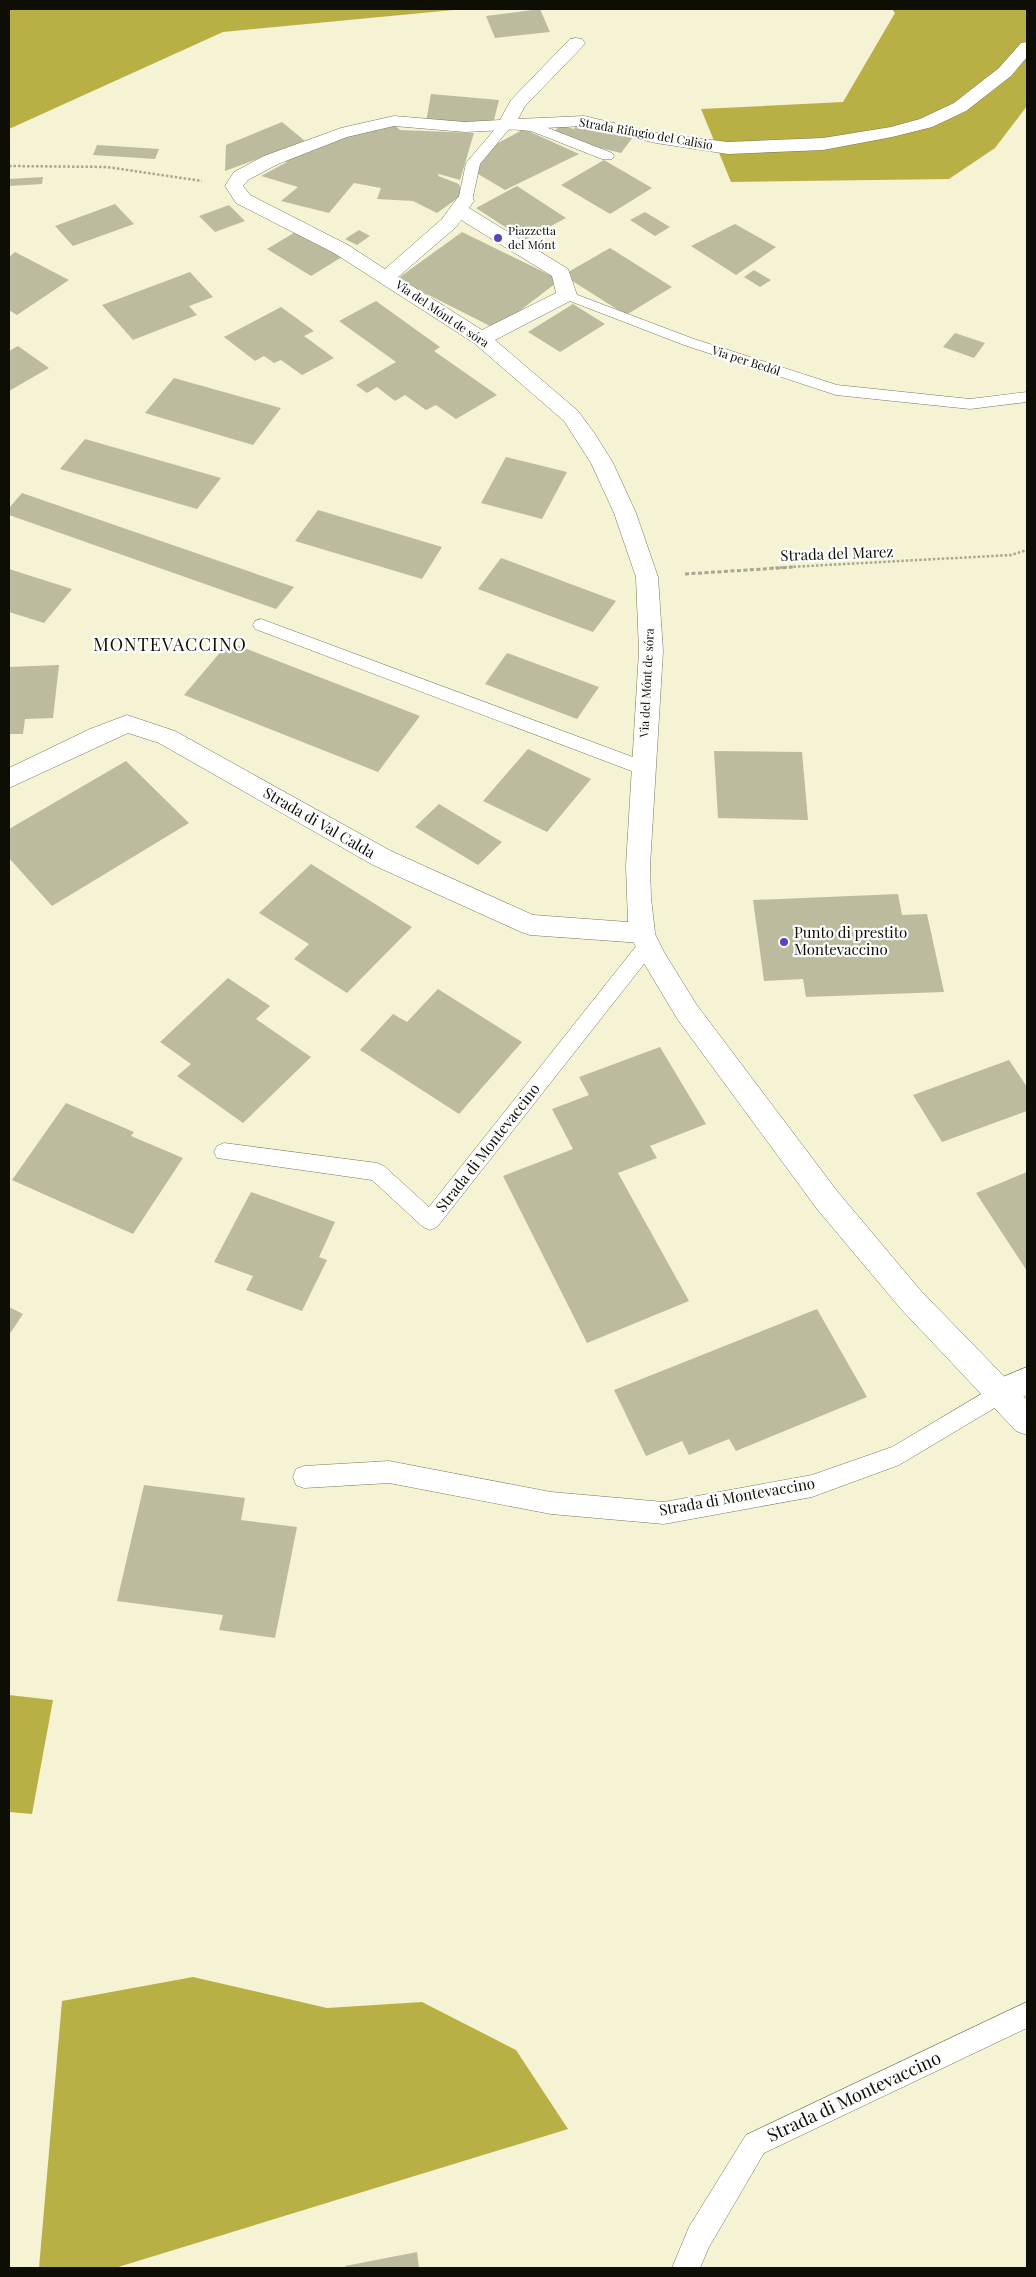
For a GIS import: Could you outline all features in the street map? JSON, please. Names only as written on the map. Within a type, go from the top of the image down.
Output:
[{"type":"street","points":[[234,186],[241,176],[270,160],[341,133],[394,120],[465,127],[506,125],[517,104],[576,43]]},
{"type":"street","name":"Strada Rifugio del Calisio","points":[[506,125],[584,121],[656,138],[728,148],[823,144],[892,132],[926,123],[960,108],[1005,72],[1027,47]]},
{"type":"street","name":"Via del Mónt de sóra","points":[[234,186],[244,199],[341,249],[481,339],[565,410],[588,439],[602,463],[625,513],[647,577],[651,651],[638,866],[638,898],[645,939]]},
{"type":"street","points":[[387,277],[449,223],[462,205],[561,273],[567,295],[481,339]]},
{"type":"street","name":"Strada di Val Calda","points":[[9,780],[98,735],[128,724],[167,737],[382,858],[530,925],[645,939]]},
{"type":"street","points":[[645,939],[688,1012],[827,1200],[911,1300],[1027,1421]]},
{"type":"street","points":[[1000,1393],[1027,1381]]},
{"type":"lane","points":[[462,205],[473,163],[506,125],[534,127],[607,156]]},
{"type":"lane","name":"Via per Bedól","points":[[567,295],[689,342],[836,390],[970,404],[1027,397]]},
{"type":"lane","points":[[261,624],[643,768]]},
{"type":"lane","name":"Strada di Montevaccino","points":[[224,1152],[377,1172],[430,1221],[645,939]]},
{"type":"lane","name":"Strada di Montevaccino","points":[[304,1477],[390,1472],[551,1503],[664,1513],[812,1486],[899,1456],[1000,1393]]},
{"type":"lane","name":"Strada di Montevaccino","points":[[686,2268],[699,2238],[755,2144],[1027,2015]]},
{"type":"path","points":[[9,166],[107,167],[234,186]]},
{"type":"path","name":"Strada del Marez","points":[[647,577],[752,569],[898,563],[1011,555],[1027,550]]},
{"type":"shaded area","points":[[9,9],[464,9],[223,32],[9,129]]},
{"type":"shaded area","points":[[892,9],[1027,9],[1027,106],[995,148],[949,179],[731,182],[701,109],[843,102],[895,13]]},
{"type":"shaded area","points":[[9,1695],[53,1700],[32,1814],[9,1812]]},
{"type":"shaded area","points":[[193,1977],[327,2008],[422,2002],[516,2050],[568,2129],[115,2268],[39,2268],[62,2001]]},
{"type":"building","points":[[540,9],[550,32],[495,38],[486,16]]},
{"type":"building","points":[[431,94],[499,100],[493,124],[426,122]]},
{"type":"building","points":[[282,122],[305,141],[225,171],[226,145]]},
{"type":"building","points":[[578,123],[633,137],[621,153],[567,140],[570,136],[554,132],[560,125],[574,129]]},
{"type":"building","points":[[393,124],[400,130],[474,133],[460,180],[439,174],[438,176],[459,184],[462,195],[437,213],[413,201],[377,199],[381,188],[354,183],[329,213],[281,201],[298,187],[261,176],[287,162],[281,159],[332,137]]},
{"type":"building","points":[[524,129],[579,154],[505,190],[473,171],[487,149]]},
{"type":"building","points":[[97,145],[159,149],[155,159],[93,155]]},
{"type":"building","points":[[604,160],[652,188],[610,214],[561,185]]},
{"type":"building","points":[[43,177],[42,184],[9,186],[9,179]]},
{"type":"building","points":[[517,186],[566,218],[525,240],[476,208]]},
{"type":"building","points":[[115,204],[134,224],[73,246],[55,226]]},
{"type":"building","points":[[229,205],[245,221],[215,232],[199,216]]},
{"type":"building","points":[[645,212],[670,227],[655,236],[630,220]]},
{"type":"building","points":[[735,224],[776,247],[736,275],[691,246]]},
{"type":"building","points":[[359,230],[370,236],[357,245],[345,239]]},
{"type":"building","points":[[297,231],[342,257],[311,276],[267,249]]},
{"type":"building","points":[[462,232],[560,280],[496,329],[397,279]]},
{"type":"building","points":[[610,248],[672,287],[626,315],[563,275]]},
{"type":"building","points":[[15,252],[69,280],[17,315],[9,310],[9,257]]},
{"type":"building","points":[[754,270],[771,280],[760,287],[744,277]]},
{"type":"building","points":[[190,272],[213,297],[189,306],[197,315],[133,340],[102,305]]},
{"type":"building","points":[[376,301],[440,347],[434,351],[497,395],[456,419],[436,405],[426,410],[405,395],[395,401],[377,387],[367,393],[356,385],[396,362],[339,321]]},
{"type":"building","points":[[573,304],[605,324],[560,352],[528,332]]},
{"type":"building","points":[[281,307],[314,331],[304,336],[334,358],[302,375],[281,360],[274,363],[264,356],[255,361],[224,337]]},
{"type":"building","points":[[955,333],[985,343],[974,358],[943,347]]},
{"type":"building","points":[[18,346],[49,368],[9,391],[9,351]]},
{"type":"building","points":[[174,378],[281,408],[253,445],[145,413]]},
{"type":"building","points":[[85,439],[221,478],[197,509],[60,469]]},
{"type":"building","points":[[506,457],[567,472],[542,519],[481,503]]},
{"type":"building","points":[[22,493],[294,587],[276,609],[9,515],[9,508]]},
{"type":"building","points":[[318,510],[442,547],[422,579],[295,541]]},
{"type":"building","points":[[501,558],[616,601],[593,632],[478,589]]},
{"type":"building","points":[[9,569],[72,589],[44,623],[9,612]]},
{"type":"building","points":[[229,642],[420,716],[378,772],[184,695]]},
{"type":"building","points":[[507,653],[599,687],[577,719],[485,684]]},
{"type":"building","points":[[59,665],[53,718],[25,719],[23,734],[9,734],[9,667]]},
{"type":"building","points":[[528,749],[591,779],[547,832],[483,801]]},
{"type":"building","points":[[714,751],[802,752],[808,820],[718,818]]},
{"type":"building","points":[[126,761],[189,823],[52,906],[9,858],[9,829]]},
{"type":"building","points":[[439,804],[502,842],[478,865],[415,827]]},
{"type":"building","points":[[311,864],[412,927],[347,993],[294,959],[309,944],[259,913]]},
{"type":"building","points":[[898,894],[902,915],[927,914],[944,992],[806,997],[803,979],[764,981],[753,900]]},
{"type":"building","points":[[228,978],[270,1006],[256,1019],[311,1057],[243,1123],[177,1076],[191,1064],[160,1042]]},
{"type":"building","points":[[438,989],[522,1042],[459,1114],[360,1050],[393,1014],[407,1022]]},
{"type":"building","points":[[660,1047],[706,1124],[650,1146],[657,1158],[618,1173],[689,1301],[587,1343],[503,1176],[573,1149],[552,1109],[589,1095],[579,1077]]},
{"type":"building","points":[[1009,1060],[1027,1087],[1027,1111],[942,1142],[913,1095]]},
{"type":"building","points":[[66,1103],[134,1132],[131,1136],[183,1158],[133,1234],[12,1180]]},
{"type":"building","points":[[1027,1172],[1027,1271],[976,1193]]},
{"type":"building","points":[[251,1192],[335,1222],[319,1257],[327,1260],[302,1311],[246,1290],[253,1276],[214,1262]]},
{"type":"building","points":[[9,1307],[23,1314],[9,1335]]},
{"type":"building","points":[[817,1309],[867,1397],[736,1451],[729,1439],[689,1455],[682,1441],[646,1456],[614,1390]]},
{"type":"building","points":[[144,1485],[245,1498],[241,1520],[297,1527],[275,1638],[219,1630],[223,1615],[117,1601]]},
{"type":"building","points":[[417,2252],[419,2268],[346,2268],[345,2266]]},
{"type":"place","name":"Piazzetta del Mónt","points":[[498,238]]},
{"type":"place","name":"Punto di prestito Montevaccino","points":[[784,942]]},
{"type":"district","name":"MONTEVACCINO","points":[[170,645]]}]
